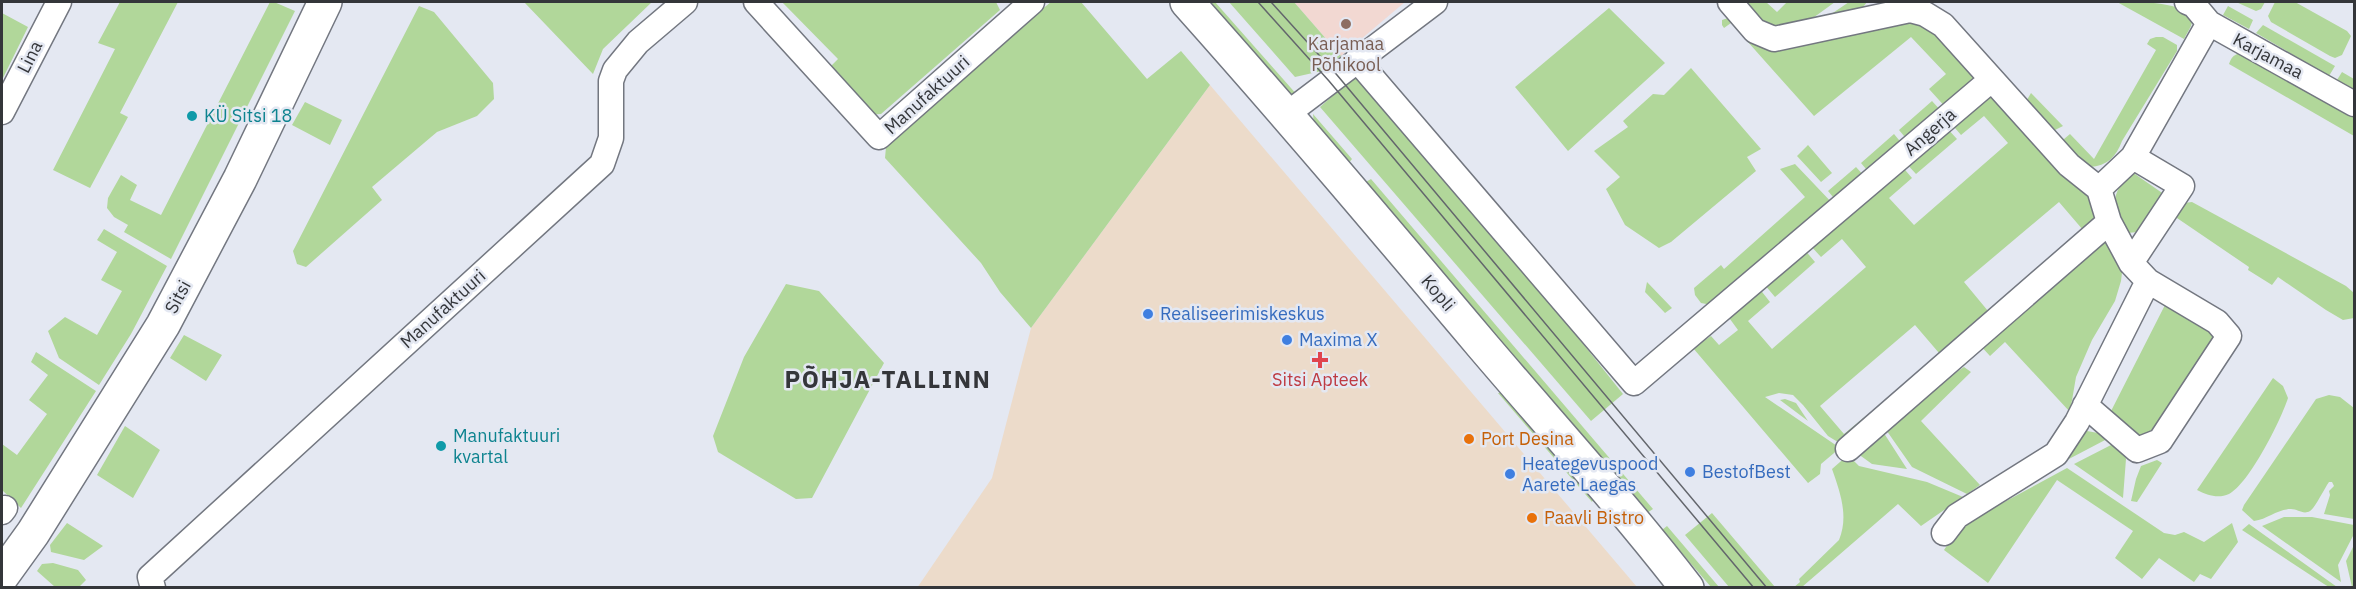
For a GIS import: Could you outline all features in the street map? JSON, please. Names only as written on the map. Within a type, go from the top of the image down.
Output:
[{"type":"street","name":"Lina","points":[[2,112],[59,2]]},
{"type":"street","name":"Sitsi","points":[[2,576],[33,533],[163,325],[240,179],[325,2]]},
{"type":"street","name":"Manufaktuuri","points":[[153,588],[150,577],[602,164],[611,138],[611,81],[615,69],[638,42],[685,2]]},
{"type":"street","name":"Manufaktuuri","points":[[756,2],[879,137],[1032,2]]},
{"type":"street","name":"Kopli","points":[[1187,2],[1287,114],[1484,347],[1644,531],[1687,588]]},
{"type":"street","points":[[1287,114],[1435,2]]},
{"type":"street","points":[[1730,2],[1755,32],[1774,39],[1910,10],[1925,14],[1943,26],[2070,165],[2099,189],[2109,222],[2131,263],[2148,281],[2217,322],[2229,336],[2160,441],[2137,450],[2085,405]]},
{"type":"street","name":"Karjamaa","points":[[2187,2],[2194,5],[2209,23],[2355,104]]},
{"type":"street","points":[[2099,189],[2133,157],[2209,23]]},
{"type":"street","name":"Angerja","points":[[1357,60],[1634,383],[1991,80]]},
{"type":"street","points":[[2131,263],[2182,186],[2133,157]]},
{"type":"street","points":[[1848,448],[2109,222]]},
{"type":"street","points":[[1944,533],[1957,516],[2056,454],[2077,423],[2148,281]]},
{"type":"shaded area","name":"Karjamaa Põhikool","points":[[1294,2],[1405,2],[1341,56]]},
{"type":"shaded area","points":[[1210,85],[1637,587],[917,588],[992,478],[1031,328]]},
{"type":"green space","points":[[120,2],[178,2],[120,113],[128,117],[90,188],[53,170],[115,49],[98,43]]},
{"type":"green space","points":[[270,2],[295,11],[171,259],[124,232],[128,225],[114,217],[107,208],[108,198],[121,175],[137,185],[130,200],[161,215]]},
{"type":"green space","points":[[524,2],[652,2],[603,49],[593,74]]},
{"type":"green space","points":[[782,2],[996,2],[1000,10],[881,114],[867,115],[828,69],[838,59]]},
{"type":"green space","points":[[1051,2],[1081,2],[1147,79],[1181,51],[1210,85],[1031,328],[1000,292],[981,263],[885,158],[887,136]]},
{"type":"green space","points":[[1206,2],[1215,2],[1298,96],[1287,94]]},
{"type":"green space","points":[[1229,2],[1294,2],[1341,56],[1326,70],[1295,77]]},
{"type":"green space","points":[[1738,2],[1766,2],[1777,12],[1787,2],[1835,2],[1795,31],[1772,33]]},
{"type":"green space","points":[[1849,2],[1867,2],[1857,15],[1812,27]]},
{"type":"green space","points":[[2117,2],[2163,4],[2176,7],[2185,11],[2191,18],[2191,26],[2184,39]]},
{"type":"green space","points":[[2236,2],[2265,2],[2261,9],[2256,11]]},
{"type":"green space","points":[[2275,2],[2295,2],[2347,31],[2351,36],[2342,55],[2335,58],[2330,56],[2271,22],[2268,16]]},
{"type":"green space","points":[[419,6],[434,12],[493,83],[494,99],[477,116],[437,132],[372,187],[382,200],[306,267],[297,264],[293,251]]},
{"type":"green space","points":[[2228,6],[2253,20],[2249,29],[2223,15]]},
{"type":"green space","points":[[1609,8],[1665,63],[1568,151],[1515,87]]},
{"type":"green space","points":[[2,13],[28,27],[2,80]]},
{"type":"green space","points":[[1731,17],[1752,37],[1921,17],[1971,70],[1975,80],[1948,110],[1929,89],[1946,74],[1911,37],[1814,116],[1731,23],[1724,28],[1722,20]]},
{"type":"green space","points":[[2263,25],[2335,66],[2329,76],[2256,33]]},
{"type":"green space","points":[[2163,37],[2177,45],[2177,51],[2114,156],[2106,163],[2090,167],[2063,145],[2064,139],[2070,134],[2094,159],[2156,50],[2147,44],[2150,39]]},
{"type":"green space","points":[[2247,52],[2354,114],[2354,136],[2229,64],[2236,55]]},
{"type":"green space","points":[[1691,68],[1761,149],[1747,157],[1756,171],[1671,242],[1659,248],[1625,225],[1606,189],[1620,177],[1594,151],[1628,127],[1623,121],[1653,94],[1664,95]]},
{"type":"green space","points":[[2342,72],[2354,79],[2354,91],[2337,80]]},
{"type":"green space","points":[[1355,76],[1513,256],[1623,394],[1591,421],[1320,107]]},
{"type":"green space","points":[[2031,93],[2063,126],[2051,132],[2024,105]]},
{"type":"green space","points":[[1991,94],[2093,200],[2099,215],[2083,230],[2059,202],[1964,282],[1988,311],[2007,295],[2012,300],[1972,335],[1955,339],[1922,377],[1917,372],[1939,353],[1915,325],[1820,406],[1844,434],[1867,415],[1873,421],[1841,444],[1828,436],[1793,395],[1779,393],[1765,397],[1840,448],[1821,464],[1820,474],[1808,483],[1693,348],[1711,336],[1719,345],[1738,330],[1727,315],[1759,288],[1770,302],[1748,321],[1772,349],[1866,267],[1842,239],[1821,257],[1809,244],[1900,164],[1912,178],[1889,198],[1914,225],[2008,143],[1984,116],[1961,135],[1949,121]]},
{"type":"green space","points":[[1932,101],[1943,113],[1909,142],[1899,130]]},
{"type":"green space","points":[[305,102],[342,120],[330,145],[292,125]]},
{"type":"green space","points":[[1313,114],[1352,159],[1348,164],[1314,125]]},
{"type":"green space","points":[[1945,126],[1957,139],[1916,174],[1904,161]]},
{"type":"green space","points":[[1894,134],[1904,146],[1871,175],[1861,163]]},
{"type":"green space","points":[[1808,145],[1832,173],[1821,182],[1797,156]]},
{"type":"green space","points":[[1795,164],[1835,206],[1717,306],[1701,303],[1695,295],[1694,288],[1721,265],[1724,269],[1805,197],[1780,169]]},
{"type":"green space","points":[[1856,167],[1866,178],[1838,203],[1828,191]]},
{"type":"green space","points":[[2132,172],[2168,197],[2138,232],[2127,233],[2115,201],[2119,188]]},
{"type":"green space","points":[[1371,179],[1653,509],[1647,513],[1364,183]]},
{"type":"green space","points":[[2192,202],[2346,286],[2354,293],[2354,318],[2343,320],[2278,277],[2272,285],[2174,216],[2184,203]]},
{"type":"green space","points":[[104,229],[167,266],[131,334],[99,385],[59,358],[48,331],[65,317],[97,335],[122,291],[101,280],[117,252],[97,240]]},
{"type":"green space","points":[[2107,239],[2123,264],[2121,281],[2115,301],[2092,340],[2076,377],[2070,412],[2005,342],[1990,356],[1978,343]]},
{"type":"green space","points":[[1804,249],[1815,262],[1775,297],[1764,284]]},
{"type":"green space","points":[[1647,282],[1672,308],[1665,313],[1645,292]]},
{"type":"green space","points":[[786,284],[819,291],[884,363],[812,498],[796,499],[718,452],[713,436],[744,357]]},
{"type":"green space","points":[[2165,305],[2215,331],[2218,336],[2164,420],[2143,435],[2132,435],[2109,415]]},
{"type":"green space","points":[[184,335],[222,355],[206,381],[170,358]]},
{"type":"green space","points":[[36,352],[96,391],[21,508],[2,490],[2,444],[17,455],[47,414],[29,400],[48,375],[31,362]]},
{"type":"green space","points":[[1964,367],[1971,372],[1921,421],[1980,485],[1967,494],[1912,467],[1882,424],[1949,368],[1955,373]]},
{"type":"green space","points":[[2273,378],[2283,386],[2288,398],[2279,421],[2255,465],[2246,478],[2229,494],[2213,496],[2197,490]]},
{"type":"green space","points":[[1498,393],[1501,393],[1593,500],[1592,502]]},
{"type":"green space","points":[[2329,395],[2340,397],[2354,408],[2354,519],[2324,514],[2330,495],[2329,491],[2334,486],[2332,482],[2329,482],[2310,511],[2286,509],[2254,521],[2242,510],[2244,505],[2316,399]]},
{"type":"green space","points":[[1785,399],[1796,403],[1808,421],[1780,400]]},
{"type":"green space","points":[[125,426],[160,450],[133,498],[97,475]]},
{"type":"green space","points":[[1880,427],[1907,469],[1872,464],[1854,451]]},
{"type":"green space","points":[[2087,431],[2098,433],[2107,439],[2067,460],[2068,452],[2073,444]]},
{"type":"green space","points":[[2113,444],[2124,453],[2126,459],[2123,498],[2074,464]]},
{"type":"green space","points":[[1848,455],[1859,466],[1927,482],[1963,497],[1921,526],[1898,504],[1802,587],[1793,588],[1800,582],[1799,579],[1839,540],[1843,513],[1832,469]]},
{"type":"green space","points":[[2157,460],[2162,463],[2137,502],[2131,501],[2141,466]]},
{"type":"green space","points":[[2067,468],[2164,533],[2175,535],[2184,532],[2204,542],[2232,523],[2238,542],[2211,579],[2200,574],[2194,582],[2159,558],[2142,579],[2115,558],[2133,531],[2057,480],[1988,583],[1944,550],[1960,526]]},
{"type":"green space","points":[[1712,513],[1775,587],[1729,587],[1685,535]]},
{"type":"green space","points":[[2284,517],[2312,517],[2354,525],[2354,534],[2338,565],[2341,582],[2262,526]]},
{"type":"green space","points":[[67,523],[103,546],[84,560],[51,552],[50,545]]},
{"type":"green space","points":[[2249,524],[2337,587],[2324,584],[2242,530]]},
{"type":"green space","points":[[1667,526],[1719,587],[1711,587],[1662,530]]},
{"type":"green space","points":[[2354,545],[2354,587],[2352,587],[2346,561]]},
{"type":"green space","points":[[53,563],[78,570],[86,580],[79,587],[55,587],[37,571],[42,564]]},
{"type":"tram line","points":[[1258,2],[1329,81],[1754,588]]},
{"type":"tram line","points":[[1271,2],[1337,75],[1767,588]]},
{"type":"place","name":"Karjamaa Põhikool","points":[[1346,24]]},
{"type":"place","name":"KÜ Sitsi 18","points":[[192,116]]},
{"type":"place","name":"Realiseerimiskeskus","points":[[1148,314]]},
{"type":"place","name":"Maxima X","points":[[1287,340]]},
{"type":"place","name":"Sitsi Apteek","points":[[1320,360]]},
{"type":"place","name":"Port Desina","points":[[1469,439]]},
{"type":"place","name":"Manufaktuuri kvartal","points":[[441,446]]},
{"type":"place","name":"BestofBest","points":[[1690,472]]},
{"type":"place","name":"Heategevuspood Aarete Laegas","points":[[1510,474]]},
{"type":"place","name":"Paavli Bistro","points":[[1532,518]]},
{"type":"district","name":"PÕHJA-TALLINN","points":[[888,380]]}]
